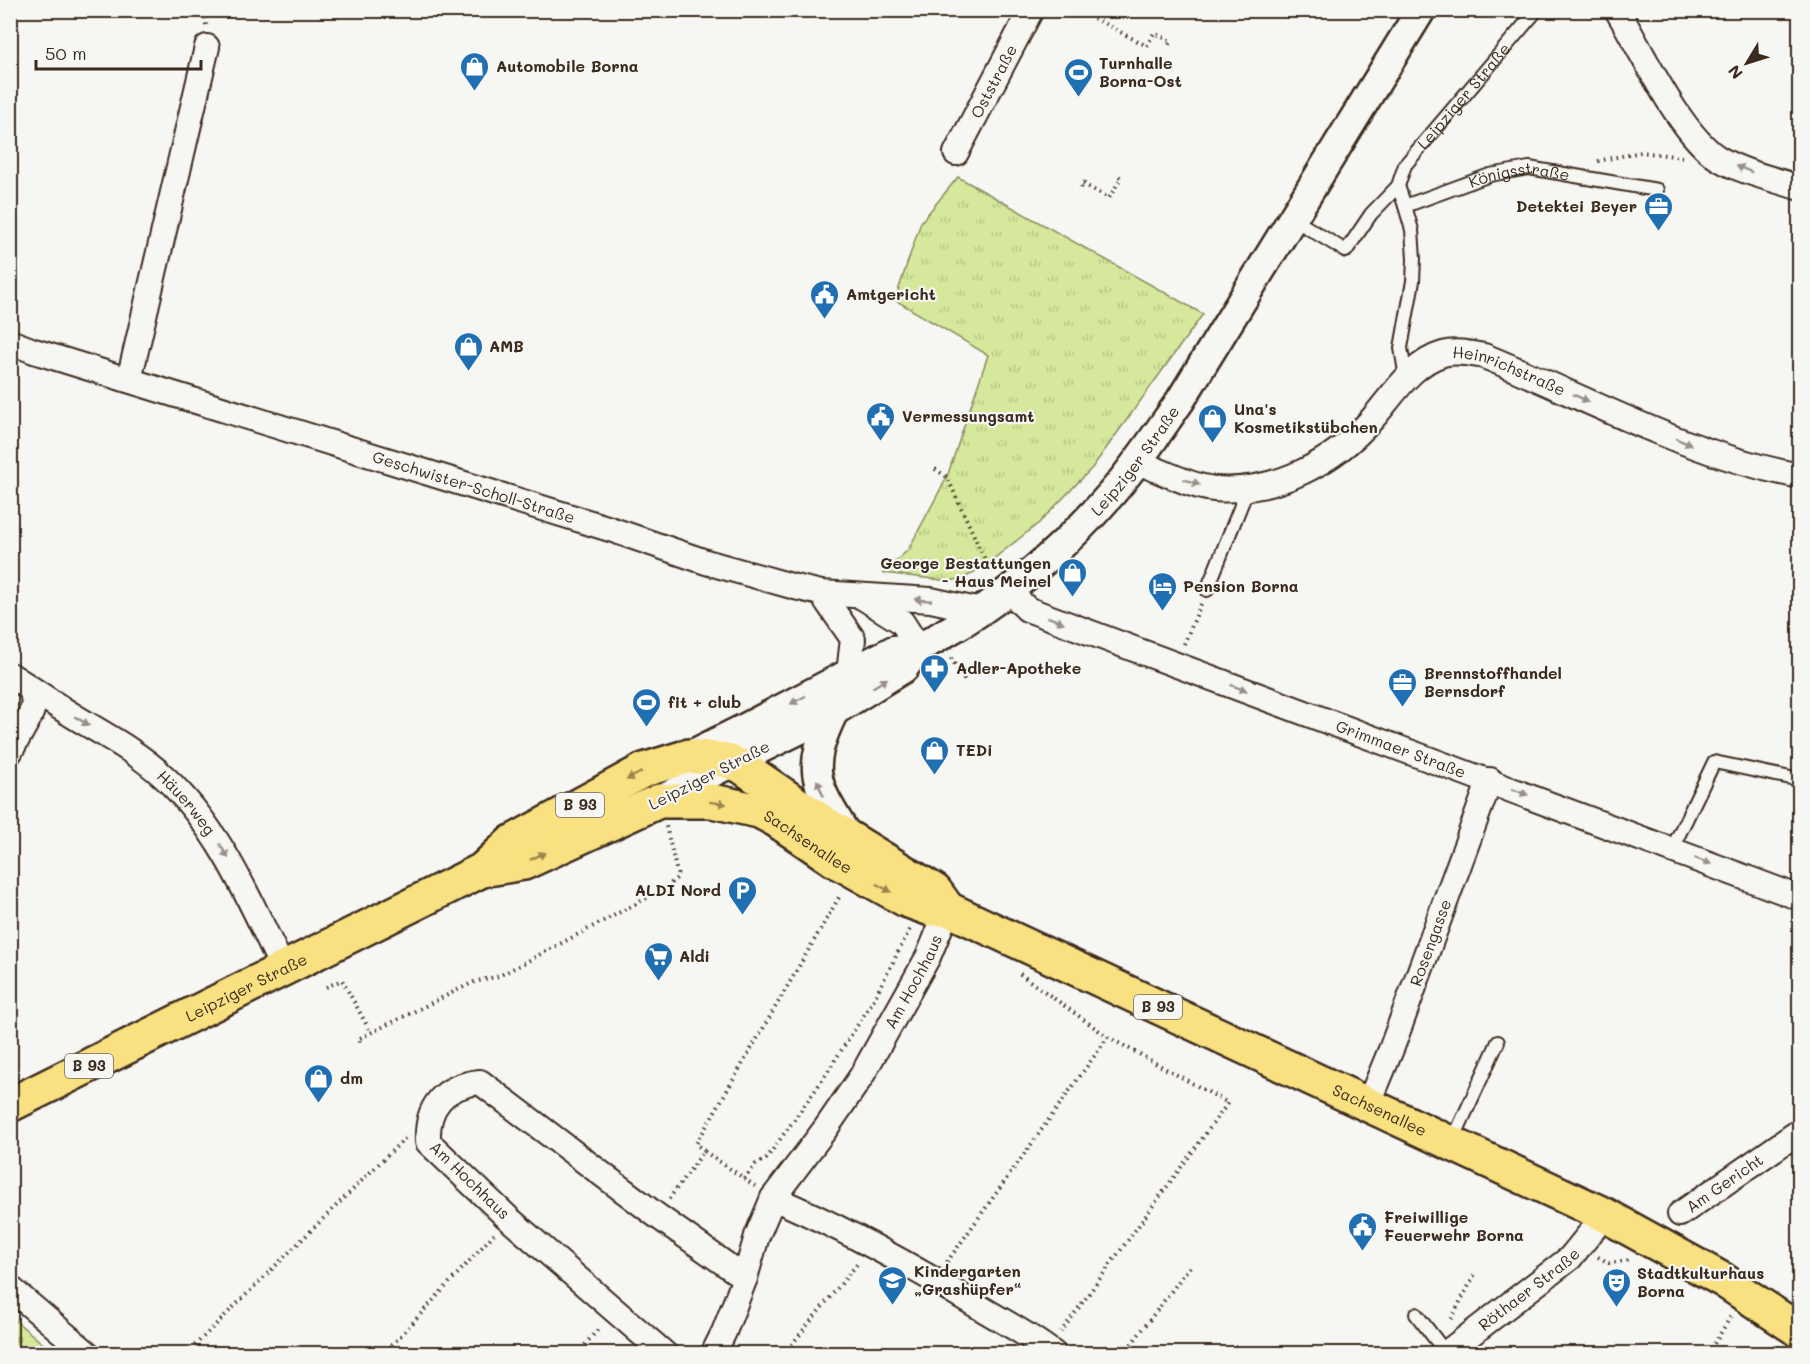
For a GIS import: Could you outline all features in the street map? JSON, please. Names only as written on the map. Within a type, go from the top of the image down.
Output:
[{"type":"main road","name":"Leipziger Straße","points":[[10,1105],[482,870],[512,842],[644,770],[688,756]]},
{"type":"main road","name":"Sachsenallee","points":[[688,756],[740,763],[849,839],[935,891],[948,909]]},
{"type":"main road","name":"Sachsenallee","points":[[663,810],[720,803],[759,811],[833,859],[906,900],[931,909],[948,909],[1605,1215],[1723,1280],[1734,1311],[1800,1331]]},
{"type":"main road","name":"Leipziger Straße","points":[[482,870],[524,863],[663,810]]},
{"type":"street","name":"Oststraße","points":[[957,153],[1031,10]]},
{"type":"street","name":"Leipziger Straße","points":[[663,810],[904,668],[918,648],[981,611],[1050,556],[1083,524],[1137,462],[1180,401],[1421,10]]},
{"type":"street","points":[[1617,10],[1681,118],[1698,141],[1718,158],[1753,173],[1800,188]]},
{"type":"street","points":[[129,380],[207,47]]},
{"type":"street","name":"Geschwister-Scholl-Straße","points":[[10,342],[598,525],[706,562],[821,593],[931,600],[981,611]]},
{"type":"street","name":"Heinrichstraße","points":[[1137,462],[1214,489],[1248,488],[1278,481],[1308,469],[1333,455],[1372,419],[1406,378],[1427,362],[1444,353],[1462,353],[1484,356],[1621,416],[1713,453],[1772,471],[1800,476]]},
{"type":"street","name":"Grimmaer Straße","points":[[1008,590],[1027,609],[1311,716],[1490,780],[1800,898]]},
{"type":"street","points":[[821,593],[853,639],[849,673]]},
{"type":"street","name":"Geschwister-Scholl-Straße","points":[[860,596],[902,622],[918,648]]},
{"type":"street","name":"Leipziger Straße","points":[[688,756],[747,728],[894,650],[918,648]]},
{"type":"street","name":"Häuerweg","points":[[10,675],[134,752],[164,777],[219,844],[239,877],[283,969]]},
{"type":"street","points":[[10,753],[30,716],[34,704],[32,690]]},
{"type":"street","points":[[834,711],[819,742],[816,778],[826,803],[849,839]]},
{"type":"street","name":"B 93","points":[[747,728],[740,763],[757,800],[776,820]]},
{"type":"street","name":"Rosengasse","points":[[1368,1105],[1392,1047],[1490,780]]},
{"type":"street","name":"Am Hochhaus","points":[[713,1353],[724,1332],[745,1278],[757,1236],[773,1198],[861,1077],[928,957],[948,909]]},
{"type":"street","name":"Am Hochhaus","points":[[664,1353],[508,1218],[428,1142],[427,1127],[431,1112],[440,1099],[451,1089],[465,1083],[480,1082],[656,1215],[745,1278]]},
{"type":"street","name":"Am Gericht","points":[[1680,1214],[1800,1131]]},
{"type":"street","points":[[773,1198],[822,1219],[873,1245],[1051,1351]]},
{"type":"street","name":"Röthaer Straße","points":[[1451,1349],[1570,1258],[1605,1215]]},
{"type":"street","points":[[10,1288],[88,1353]]},
{"type":"lane","name":"Leipziger Straße","points":[[1293,219],[1346,251],[1371,214],[1398,186],[1405,165],[1537,10]]},
{"type":"lane","name":"Königsstraße","points":[[1405,206],[1490,175],[1529,168],[1657,190]]},
{"type":"lane","points":[[1398,186],[1412,230],[1414,259],[1413,281],[1401,348],[1406,378]]},
{"type":"lane","points":[[1207,590],[1248,488]]},
{"type":"lane","points":[[1672,849],[1714,762],[1800,780]]},
{"type":"lane","points":[[1451,1143],[1498,1042]]},
{"type":"lane","points":[[1416,1314],[1451,1349]]},
{"type":"path","points":[[1078,10],[1147,46],[1154,33],[1171,41],[1168,46]]},
{"type":"path","points":[[1594,162],[1641,152],[1665,156]]},
{"type":"path","points":[[1086,178],[1082,186],[1109,198],[1121,178],[1116,174]]},
{"type":"path","points":[[935,469],[947,477],[987,564]]},
{"type":"path","points":[[1176,664],[1207,590]]},
{"type":"path","points":[[360,1042],[358,1039],[474,982],[499,976],[554,949],[664,889],[678,877],[663,810]]},
{"type":"path","points":[[773,1198],[696,1144],[842,892],[852,897]]},
{"type":"path","points":[[744,1179],[756,1164],[766,1160],[873,1001],[911,927],[901,922]]},
{"type":"path","points":[[1015,971],[1108,1036],[1228,1102],[1051,1351]]},
{"type":"path","points":[[326,987],[342,980],[371,1033]]},
{"type":"path","points":[[934,1280],[1108,1036]]},
{"type":"path","points":[[186,1353],[407,1136],[414,1130],[428,1142]]},
{"type":"path","points":[[656,1215],[705,1151]]},
{"type":"path","points":[[384,1353],[508,1218]]},
{"type":"path","points":[[784,1353],[873,1245]]},
{"type":"path","points":[[1579,1247],[1609,1263],[1634,1260]]},
{"type":"path","points":[[1124,1353],[1191,1265]]},
{"type":"path","points":[[1451,1349],[1448,1324],[1476,1274]]},
{"type":"path","points":[[577,1353],[614,1310]]},
{"type":"path","points":[[1708,1353],[1734,1311]]},
{"type":"green space","points":[[958,177],[1203,314],[1092,468],[1039,523],[987,564],[966,577],[950,581],[883,573],[908,550],[947,477],[988,355],[895,300],[921,222]]},
{"type":"green space","points":[[11,1317],[54,1353],[11,1353]]},
{"type":"place","name":"Automobile Borna","points":[[475,92]]},
{"type":"place","name":"Turnhalle Borna-Ost","points":[[1078,98]]},
{"type":"place","name":"Detektei Beyer","points":[[1658,232]]},
{"type":"place","name":"Amtgericht","points":[[825,320]]},
{"type":"place","name":"AMB","points":[[468,372]]},
{"type":"place","name":"Vermessungsamt","points":[[881,442]]},
{"type":"place","name":"Una's Kosmetikstübchen","points":[[1213,444]]},
{"type":"place","name":"George Bestattungen - Haus Meinel","points":[[1072,598]]},
{"type":"place","name":"Pension Borna","points":[[1162,612]]},
{"type":"place","name":"Adler-Apotheke","points":[[935,694]]},
{"type":"place","name":"Brennstoffhandel Bernsdorf","points":[[1403,708]]},
{"type":"place","name":"fit + club","points":[[647,728]]},
{"type":"place","name":"TEDi","points":[[935,776]]},
{"type":"place","name":"ALDI Nord","points":[[742,916]]},
{"type":"place","name":"Aldi","points":[[658,982]]},
{"type":"place","name":"dm","points":[[319,1104]]},
{"type":"place","name":"Freiwillige Feuerwehr Borna","points":[[1363,1252]]},
{"type":"place","name":"Kindergarten „Grashüpfer“","points":[[893,1306]]},
{"type":"place","name":"Stadtkulturhaus Borna","points":[[1616,1308]]}]
